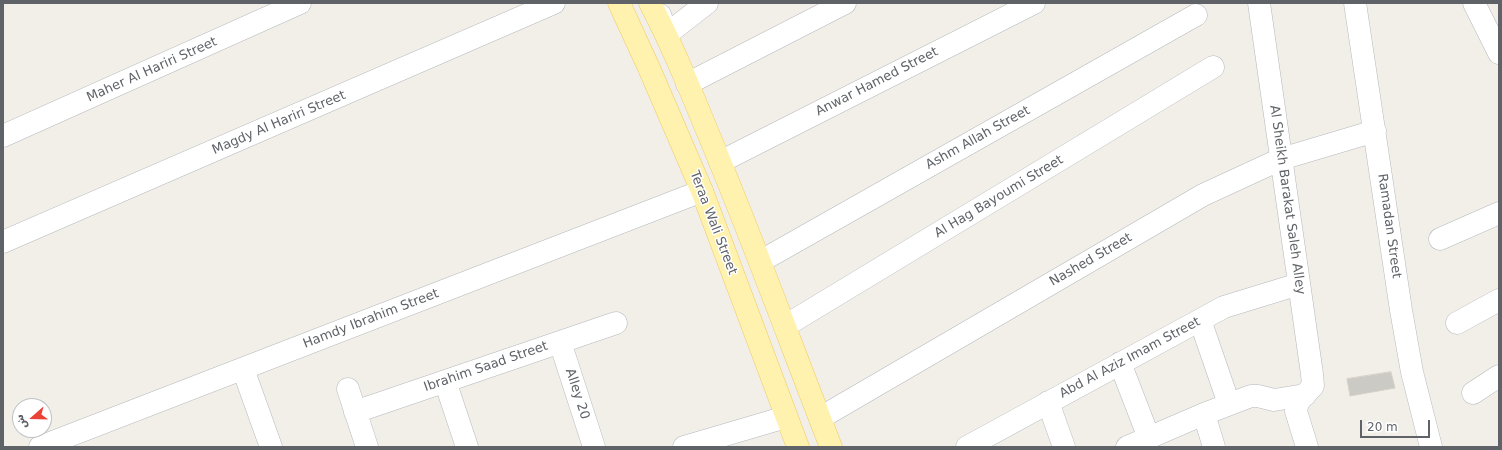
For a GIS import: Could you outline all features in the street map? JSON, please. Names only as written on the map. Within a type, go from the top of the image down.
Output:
[{"type":"main road","name":"Teraa Wali Street","points":[[619,3],[702,191],[798,447]]},
{"type":"main road","points":[[650,3],[666,34],[761,261],[831,447]]},
{"type":"street","name":"Maher Al Hariri Street","points":[[3,136],[300,3]]},
{"type":"street","name":"Magdy Al Hariri Street","points":[[3,242],[554,3]]},
{"type":"street","points":[[656,3],[666,34],[707,3]]},
{"type":"street","points":[[687,84],[845,3]]},
{"type":"street","name":"Anwar Hamed Street","points":[[720,162],[1034,3]]},
{"type":"street","name":"Al Sheikh Barakat Saleh Alley","points":[[1259,3],[1312,374],[1312,386],[1298,402],[1296,411],[1307,447]]},
{"type":"street","name":"Ramadan Street","points":[[1355,3],[1401,310],[1412,372],[1430,447]]},
{"type":"street","points":[[1474,3],[1493,25],[1499,53]]},
{"type":"street","name":"Ashm Allah Street","points":[[761,261],[1196,15]]},
{"type":"street","name":"Al Hag Bayoumi Street","points":[[786,326],[1213,67]]},
{"type":"street","name":"Nashed Street","points":[[820,418],[1203,195],[1281,159],[1375,131]]},
{"type":"street","name":"Hamdy Ibrahim Street","points":[[40,447],[702,191]]},
{"type":"street","points":[[1440,239],[1499,213]]},
{"type":"street","name":"Abd Al Aziz Imam Street","points":[[967,447],[1224,307],[1299,284]]},
{"type":"street","points":[[1457,323],[1499,300]]},
{"type":"street","points":[[1200,320],[1229,404]]},
{"type":"street","name":"Ibrahim Saad Street","points":[[355,412],[616,323]]},
{"type":"street","name":"Alley 20","points":[[560,342],[594,447]]},
{"type":"street","points":[[1120,363],[1148,438]]},
{"type":"street","points":[[243,369],[271,447]]},
{"type":"street","points":[[1473,393],[1499,376]]},
{"type":"street","points":[[445,381],[466,447]]},
{"type":"street","points":[[348,389],[367,447]]},
{"type":"street","points":[[1127,447],[1204,414],[1251,396],[1274,400],[1305,395]]},
{"type":"street","points":[[1048,402],[1064,447]]},
{"type":"street","points":[[1204,414],[1214,447]]},
{"type":"street","points":[[684,447],[786,416]]},
{"type":"building","points":[[1391,372],[1395,388],[1350,396],[1347,379]]}]
